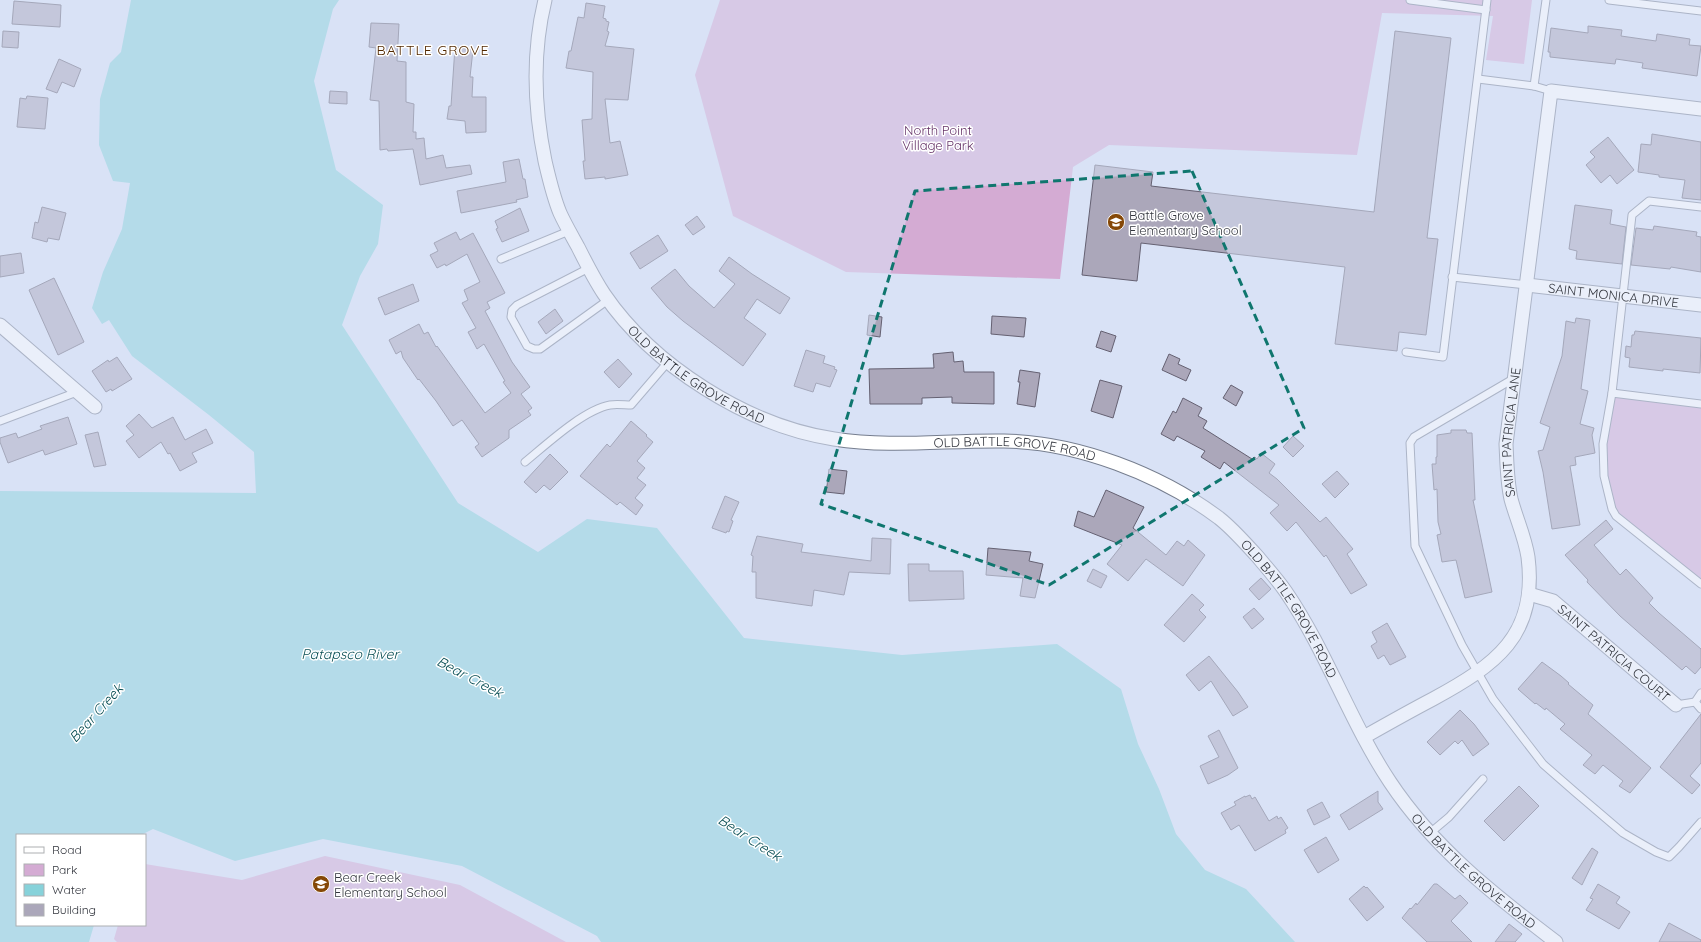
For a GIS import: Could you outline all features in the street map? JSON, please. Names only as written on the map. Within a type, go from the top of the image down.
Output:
[{"type":"street","name":"OLD BATTLE GROVE ROAD","points":[[545,0],[538,41],[536,72],[538,115],[548,174],[559,210],[589,268],[608,300],[648,345],[668,362],[705,388],[743,410],[768,422],[820,436],[866,442],[1005,441],[1057,446],[1106,461],[1157,481],[1218,518],[1237,535],[1275,577],[1287,594],[1311,634],[1364,737],[1389,781],[1409,808],[1430,834],[1458,862],[1520,915],[1556,942]]},
{"type":"street","points":[[1551,91],[1701,109]]},
{"type":"street","name":"SAINT PATRICIA LANE","points":[[1364,737],[1458,685],[1490,664],[1502,652],[1517,632],[1523,617],[1529,594],[1530,577],[1527,555],[1511,498],[1507,470],[1506,444],[1513,379],[1527,285],[1551,91]]},
{"type":"street","name":"SAINT MONICA DRIVE","points":[[1527,285],[1701,305]]},
{"type":"street","points":[[0,325],[95,408]]},
{"type":"street","name":"SAINT PATRICIA COURT","points":[[1529,594],[1552,601],[1676,705]]},
{"type":"lane","points":[[1410,0],[1486,10]]},
{"type":"lane","points":[[1406,352],[1443,357],[1487,0]]},
{"type":"lane","points":[[1534,86],[1546,0]]},
{"type":"lane","points":[[1609,0],[1701,11]]},
{"type":"lane","points":[[1478,79],[1534,86],[1551,91]]},
{"type":"lane","points":[[1701,207],[1649,201],[1632,214],[1612,393],[1603,444],[1604,476],[1612,509],[1616,516],[1701,584]]},
{"type":"lane","points":[[501,259],[569,230]]},
{"type":"lane","points":[[589,268],[517,305],[512,310],[511,317],[528,346],[534,349],[540,349],[608,300]]},
{"type":"lane","points":[[1452,277],[1527,285]]},
{"type":"lane","points":[[525,462],[574,422],[609,405],[631,405],[668,362]]},
{"type":"lane","points":[[1513,379],[1414,437],[1410,443],[1415,546],[1462,644],[1493,699],[1543,764],[1623,833],[1656,852],[1669,857],[1701,822]]},
{"type":"lane","points":[[0,421],[77,392]]},
{"type":"lane","points":[[1612,393],[1701,404]]},
{"type":"lane","points":[[1676,705],[1695,702],[1701,693]]},
{"type":"lane","points":[[1695,702],[1701,709]]},
{"type":"lane","points":[[1430,834],[1449,817],[1483,779]]},
{"type":"highlighted area","points":[[1192,171],[1304,428],[1049,585],[821,504],[915,191]]},
{"type":"green space","name":"North Point Village Park","points":[[720,0],[1532,0],[1524,64],[1486,60],[1493,16],[1382,13],[1357,155],[1109,145],[1073,167],[1060,279],[846,272],[733,216],[695,75]]},
{"type":"green space","points":[[1613,396],[1701,407],[1701,582],[1617,515],[1605,477],[1604,445]]},
{"type":"green space","name":"Bear Creek Elementary School","points":[[325,856],[460,885],[566,942],[117,942],[114,939],[118,926],[146,926],[146,864],[242,880]]},
{"type":"water","name":"Patapsco River","points":[[131,0],[339,0],[333,9],[314,81],[336,170],[383,205],[378,244],[360,276],[342,325],[458,503],[538,552],[587,519],[657,528],[744,638],[902,655],[1057,644],[1121,689],[1138,744],[1159,789],[1176,834],[1205,870],[1246,889],[1295,942],[601,942],[597,936],[462,866],[323,839],[235,861],[153,829],[143,834],[16,834],[16,926],[94,926],[89,942],[0,942],[0,491],[256,493],[254,452],[209,415],[132,356],[109,320],[102,324],[92,308],[103,272],[122,229],[130,183],[113,181],[99,145],[100,99],[110,63],[121,52]]},
{"type":"building","points":[[14,1],[61,5],[60,27],[12,24]]},
{"type":"building","points":[[586,3],[605,6],[603,18],[609,22],[607,31],[609,32],[605,46],[634,49],[628,100],[605,99],[610,143],[620,141],[628,175],[605,179],[605,177],[585,179],[582,120],[592,119],[593,72],[566,68],[578,17],[584,18]]},
{"type":"building","points":[[371,23],[399,24],[397,61],[406,62],[406,102],[414,104],[413,132],[416,132],[416,139],[424,138],[426,159],[443,155],[446,168],[470,165],[472,174],[420,185],[413,149],[388,151],[387,149],[380,150],[379,101],[370,100],[376,48],[369,47]]},
{"type":"building","points":[[1588,26],[1622,30],[1621,36],[1656,41],[1657,34],[1690,39],[1689,45],[1701,46],[1697,76],[1642,68],[1643,63],[1616,59],[1615,64],[1550,57],[1550,52],[1548,52],[1551,28],[1588,33]]},
{"type":"building","points":[[3,31],[19,32],[18,48],[2,47]]},
{"type":"building","points":[[1395,31],[1451,38],[1427,238],[1438,239],[1426,335],[1399,332],[1397,351],[1335,344],[1345,267],[1141,243],[1137,281],[1082,275],[1095,165],[1153,172],[1151,186],[1374,212]]},
{"type":"building","points":[[455,47],[473,50],[470,77],[473,77],[472,97],[486,97],[486,132],[466,133],[465,121],[447,119],[449,106],[451,106]]},
{"type":"building","points":[[59,59],[81,69],[74,87],[62,82],[57,93],[46,89]]},
{"type":"building","points":[[330,91],[347,92],[347,104],[329,103]]},
{"type":"building","points":[[27,96],[48,98],[45,129],[17,127],[20,98],[26,99]]},
{"type":"building","points":[[1652,134],[1701,142],[1701,200],[1682,198],[1685,180],[1659,177],[1659,175],[1638,172],[1641,144],[1651,145]]},
{"type":"building","points":[[1608,137],[1634,170],[1617,184],[1610,175],[1601,183],[1586,165],[1595,157],[1590,152]]},
{"type":"building","points":[[519,159],[523,179],[525,179],[528,197],[516,200],[517,202],[461,213],[457,191],[506,182],[503,162]]},
{"type":"building","points":[[1575,205],[1612,210],[1610,224],[1626,227],[1622,264],[1576,259],[1577,251],[1569,249]]},
{"type":"building","points":[[42,207],[66,213],[59,240],[48,238],[47,242],[32,238],[35,222],[38,223]]},
{"type":"building","points":[[520,208],[529,231],[502,242],[496,229],[498,228],[495,221]]},
{"type":"building","points":[[697,216],[705,227],[693,235],[685,225]]},
{"type":"building","points":[[1654,226],[1697,232],[1696,236],[1701,237],[1701,272],[1671,267],[1670,269],[1631,265],[1636,228],[1653,230]]},
{"type":"building","points":[[456,232],[460,240],[473,233],[505,293],[487,302],[490,308],[485,311],[512,362],[530,387],[521,394],[532,408],[528,411],[531,415],[509,430],[509,438],[482,457],[475,447],[479,444],[462,420],[453,426],[436,401],[419,379],[418,380],[403,358],[401,351],[396,354],[389,340],[419,324],[424,334],[428,332],[436,347],[437,346],[485,413],[511,393],[503,382],[505,381],[484,344],[477,349],[468,332],[476,328],[462,303],[468,300],[464,290],[480,282],[467,254],[446,266],[445,264],[437,268],[430,255],[438,251],[434,243]]},
{"type":"building","points":[[658,235],[668,251],[640,269],[630,253]]},
{"type":"building","points":[[21,253],[24,273],[0,277],[0,256]]},
{"type":"building","points":[[729,257],[752,274],[790,298],[780,314],[757,299],[744,318],[766,334],[743,366],[683,321],[667,307],[651,288],[675,269],[689,286],[714,308],[735,284],[719,271]]},
{"type":"building","points":[[54,278],[84,342],[58,355],[29,290]]},
{"type":"building","points":[[413,284],[419,301],[385,315],[378,298]]},
{"type":"building","points":[[555,309],[563,321],[546,334],[538,322]]},
{"type":"building","points":[[869,315],[882,317],[880,337],[867,335]]},
{"type":"building","points":[[992,316],[1026,318],[1024,337],[991,334]]},
{"type":"building","points":[[1576,318],[1590,320],[1581,389],[1588,391],[1580,424],[1594,428],[1592,435],[1595,453],[1575,457],[1576,465],[1570,466],[1580,525],[1552,529],[1543,472],[1538,451],[1543,450],[1550,427],[1540,423],[1562,356],[1566,321],[1575,323]]},
{"type":"building","points":[[1101,331],[1116,336],[1111,352],[1096,347]]},
{"type":"building","points":[[1635,331],[1701,338],[1700,373],[1629,367],[1630,358],[1625,357],[1626,346],[1631,347],[1632,335],[1634,335]]},
{"type":"building","points":[[806,350],[825,356],[823,363],[835,367],[834,369],[837,370],[830,387],[816,383],[813,392],[794,386]]},
{"type":"building","points":[[953,352],[954,362],[963,361],[964,372],[994,372],[994,404],[952,403],[952,397],[922,398],[922,404],[870,404],[869,369],[934,368],[933,354]]},
{"type":"building","points":[[1169,354],[1180,359],[1178,364],[1191,370],[1186,381],[1162,370]]},
{"type":"building","points":[[117,357],[132,379],[112,391],[111,389],[106,392],[92,371],[108,360],[109,362]]},
{"type":"building","points":[[618,359],[632,374],[619,388],[604,372]]},
{"type":"building","points":[[1020,370],[1040,373],[1035,407],[1017,404]]},
{"type":"building","points":[[1100,380],[1122,386],[1113,418],[1091,411]]},
{"type":"building","points":[[1231,385],[1243,392],[1236,406],[1223,398]]},
{"type":"building","points":[[1183,398],[1202,408],[1198,416],[1207,421],[1203,428],[1252,459],[1254,457],[1257,459],[1261,453],[1275,464],[1269,473],[1277,479],[1320,522],[1326,517],[1353,549],[1347,554],[1367,585],[1351,594],[1326,555],[1324,557],[1296,522],[1287,531],[1270,513],[1279,505],[1224,462],[1220,469],[1201,457],[1205,451],[1177,436],[1174,441],[1161,434],[1173,411],[1176,413]]},
{"type":"building","points":[[139,414],[152,428],[173,417],[185,440],[206,429],[213,443],[192,453],[197,462],[180,471],[170,453],[168,454],[161,442],[139,458],[126,441],[134,435],[126,426]]},
{"type":"building","points":[[68,417],[77,444],[45,455],[43,450],[8,463],[0,442],[0,438],[16,433],[18,438],[42,429],[40,426]]},
{"type":"building","points":[[631,421],[653,442],[637,461],[645,468],[637,478],[646,485],[635,498],[643,505],[636,515],[620,502],[617,505],[580,476],[607,444],[610,447]]},
{"type":"building","points":[[1451,430],[1466,430],[1467,433],[1472,433],[1475,500],[1473,500],[1492,592],[1465,598],[1456,560],[1442,562],[1437,535],[1441,534],[1438,522],[1437,489],[1434,490],[1432,464],[1436,464],[1437,435],[1451,433]]},
{"type":"building","points":[[98,432],[106,465],[94,467],[85,435]]},
{"type":"building","points":[[1293,436],[1304,446],[1293,457],[1283,447]]},
{"type":"building","points":[[550,454],[568,472],[550,490],[544,485],[536,493],[524,482]]},
{"type":"building","points":[[829,469],[847,471],[844,494],[826,492]]},
{"type":"building","points":[[1337,471],[1349,484],[1335,498],[1322,484]]},
{"type":"building","points":[[1106,490],[1144,507],[1133,528],[1166,555],[1177,541],[1184,546],[1188,540],[1205,555],[1183,586],[1146,559],[1128,581],[1107,564],[1122,545],[1074,526],[1078,511],[1094,517]]},
{"type":"building","points":[[725,496],[739,502],[731,520],[733,521],[729,532],[727,531],[726,533],[712,528]]},
{"type":"building","points":[[1606,520],[1613,529],[1594,545],[1620,575],[1626,569],[1653,598],[1649,603],[1701,649],[1701,667],[1695,674],[1686,666],[1682,670],[1620,616],[1587,582],[1588,580],[1565,555]]},
{"type":"building","points":[[757,536],[803,544],[801,552],[871,561],[872,538],[891,539],[890,574],[849,572],[844,595],[814,590],[812,606],[756,598],[756,572],[752,572],[753,556],[751,555]]},
{"type":"building","points":[[988,548],[1031,552],[1029,561],[1043,564],[1035,598],[1020,596],[1023,578],[986,575]]},
{"type":"building","points":[[908,564],[929,564],[929,571],[963,571],[964,599],[909,601]]},
{"type":"building","points":[[1093,569],[1107,576],[1101,588],[1087,581]]},
{"type":"building","points":[[1261,578],[1271,589],[1259,600],[1249,589]]},
{"type":"building","points":[[1192,594],[1204,605],[1199,610],[1206,617],[1184,642],[1164,625]]},
{"type":"building","points":[[1254,608],[1264,619],[1252,629],[1243,617]]},
{"type":"building","points":[[1387,623],[1406,657],[1390,665],[1384,655],[1378,659],[1371,646],[1377,642],[1372,632]]},
{"type":"building","points":[[1209,656],[1248,707],[1233,716],[1211,681],[1199,691],[1186,675]]},
{"type":"building","points":[[1542,662],[1561,676],[1569,683],[1568,684],[1593,705],[1588,714],[1651,768],[1630,793],[1619,786],[1623,781],[1603,765],[1595,774],[1583,765],[1592,755],[1560,729],[1565,724],[1546,708],[1545,710],[1536,703],[1535,704],[1518,689]]},
{"type":"building","points":[[1460,710],[1474,724],[1489,744],[1473,756],[1462,740],[1458,744],[1455,741],[1440,755],[1427,742]]},
{"type":"building","points":[[1701,714],[1701,763],[1690,776],[1700,785],[1692,794],[1660,767]]},
{"type":"building","points":[[1219,730],[1238,768],[1228,775],[1208,784],[1200,766],[1219,757],[1208,736]]},
{"type":"building","points":[[1519,786],[1539,806],[1504,841],[1484,821]]},
{"type":"building","points":[[1378,791],[1378,802],[1383,809],[1349,830],[1340,815]]},
{"type":"building","points":[[1250,795],[1252,799],[1255,797],[1269,821],[1277,816],[1278,819],[1281,817],[1288,828],[1285,830],[1286,833],[1255,851],[1239,825],[1231,830],[1221,813],[1236,805],[1234,802]]},
{"type":"building","points":[[1322,802],[1330,817],[1314,825],[1307,810]]},
{"type":"building","points":[[1326,837],[1339,860],[1318,873],[1304,850]]},
{"type":"building","points":[[1592,848],[1598,852],[1582,885],[1572,878]]},
{"type":"building","points":[[1434,884],[1437,884],[1455,899],[1460,895],[1468,903],[1451,921],[1472,942],[1427,942],[1402,918],[1410,908],[1411,909],[1416,903],[1417,905]]},
{"type":"building","points":[[1598,884],[1620,897],[1616,903],[1630,912],[1619,929],[1586,910],[1593,899],[1590,898]]},
{"type":"building","points":[[1364,886],[1366,888],[1367,887],[1384,907],[1367,921],[1349,899]]},
{"type":"building","points":[[1669,923],[1701,940],[1701,942],[1659,942]]},
{"type":"building","points":[[1509,924],[1522,934],[1515,942],[1495,942]]},
{"type":"place","name":"Battle Grove Elementary School","points":[[1116,222]]},
{"type":"place","name":"Bear Creek Elementary School","points":[[321,884]]},
{"type":"district","name":"BATTLE GROVE","points":[[433,50]]},
{"type":"water label","name":"Bear Creek","points":[[470,677]]},
{"type":"water label","name":"Bear Creek","points":[[96,713]]},
{"type":"water label","name":"Bear Creek","points":[[750,838]]}]
